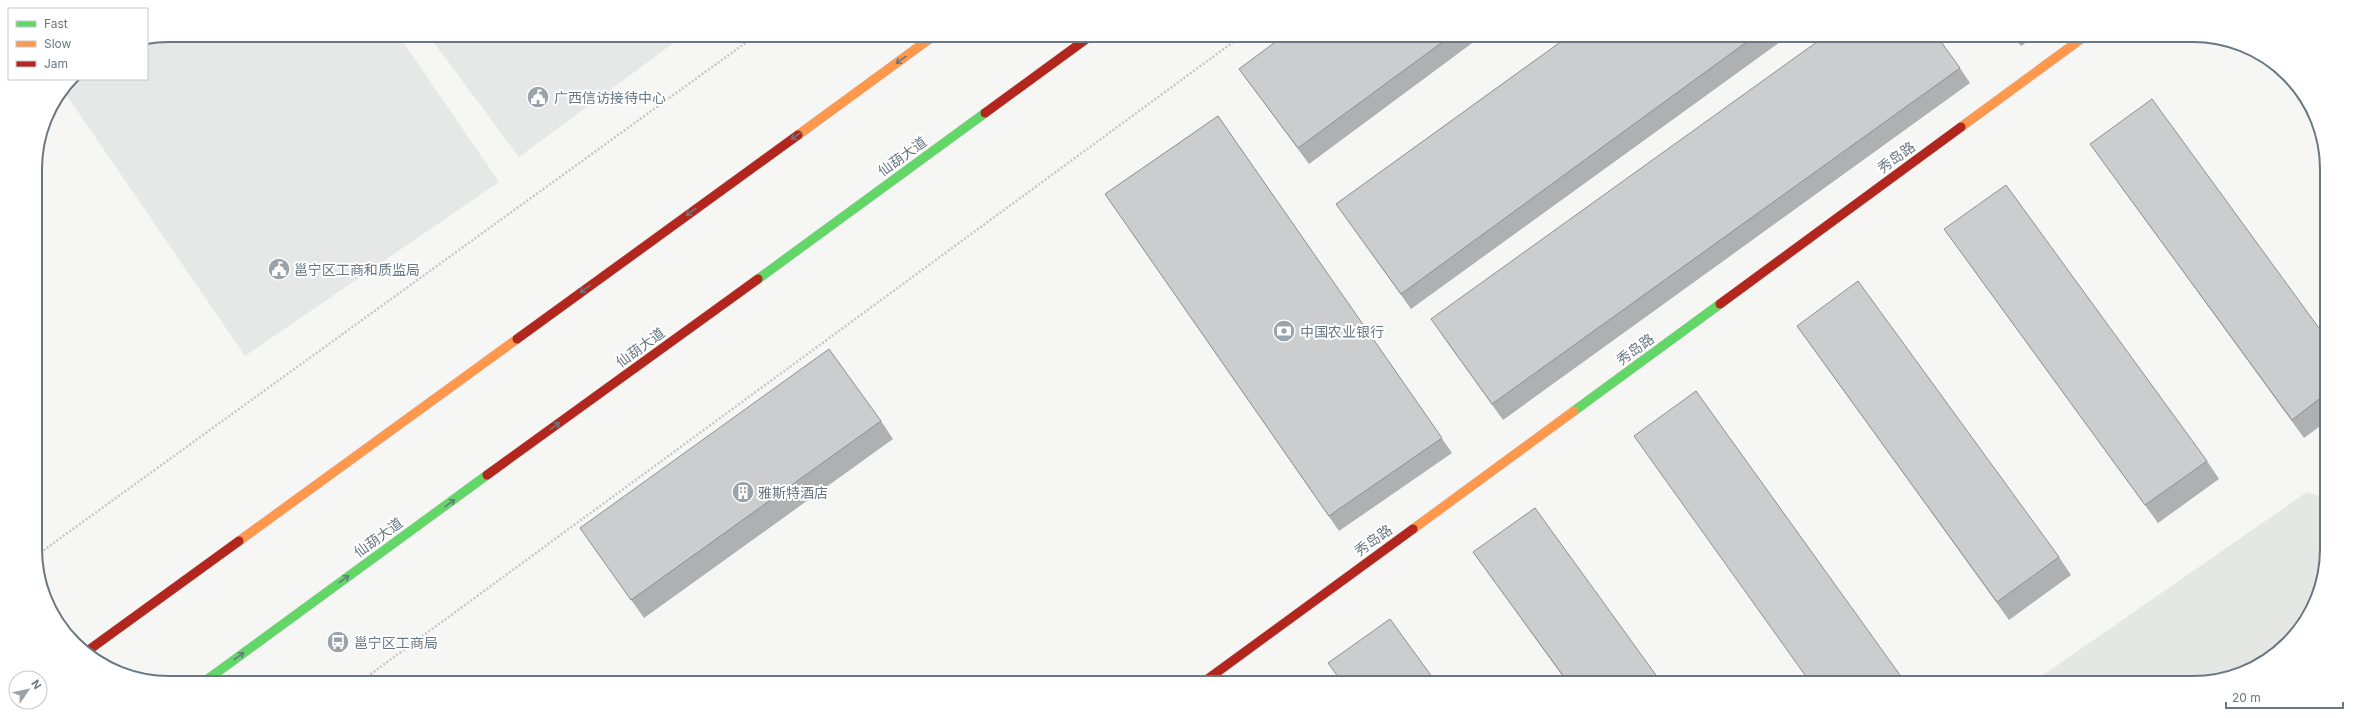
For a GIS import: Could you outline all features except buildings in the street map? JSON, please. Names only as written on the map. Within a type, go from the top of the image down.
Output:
[{"type":"main road","points":[[90,649],[925,42]]},
{"type":"main road","name":"仙葫大道","points":[[212,676],[1082,42]]},
{"type":"main road","name":"秀岛路","points":[[1212,676],[2077,42]]},
{"type":"path","points":[[42,551],[747,42]]},
{"type":"path","points":[[368,676],[1233,42]]},
{"type":"shaded area","name":"邕宁区工商和质监局","points":[[161,42],[403,42],[499,182],[245,356],[66,94],[78,80],[148,80],[148,44]]},
{"type":"shaded area","name":"广西信访接待中心","points":[[433,42],[675,42],[519,157]]},
{"type":"shaded area","points":[[2307,492],[2320,497],[2320,549],[2316,582],[2299,620],[2277,645],[2264,655],[2226,672],[2201,676],[2042,676]]},
{"type":"traffic: fast","points":[[758,279],[985,113]]},
{"type":"traffic: fast","points":[[1574,411],[1720,304]]},
{"type":"traffic: fast","points":[[212,676],[487,475]]},
{"type":"traffic: slow","points":[[798,135],[925,42]]},
{"type":"traffic: slow","points":[[1961,127],[2077,42]]},
{"type":"traffic: slow","points":[[239,541],[517,339]]},
{"type":"traffic: slow","points":[[1413,529],[1574,411]]},
{"type":"traffic: jam","points":[[985,113],[1082,42]]},
{"type":"traffic: jam","points":[[1720,304],[1961,127]]},
{"type":"traffic: jam","points":[[517,339],[798,135]]},
{"type":"traffic: jam","points":[[487,475],[758,279]]},
{"type":"traffic: jam","points":[[1212,676],[1413,529]]},
{"type":"traffic: jam","points":[[90,649],[239,541]]},
{"type":"place","name":"广西信访接待中心","points":[[538,97]]},
{"type":"place","name":"邕宁区工商和质监局","points":[[279,269]]},
{"type":"place","name":"中国农业银行","points":[[1284,331]]},
{"type":"place","name":"雅斯特酒店","points":[[743,492]]},
{"type":"place","name":"邕宁区工商局","points":[[338,642]]}]
